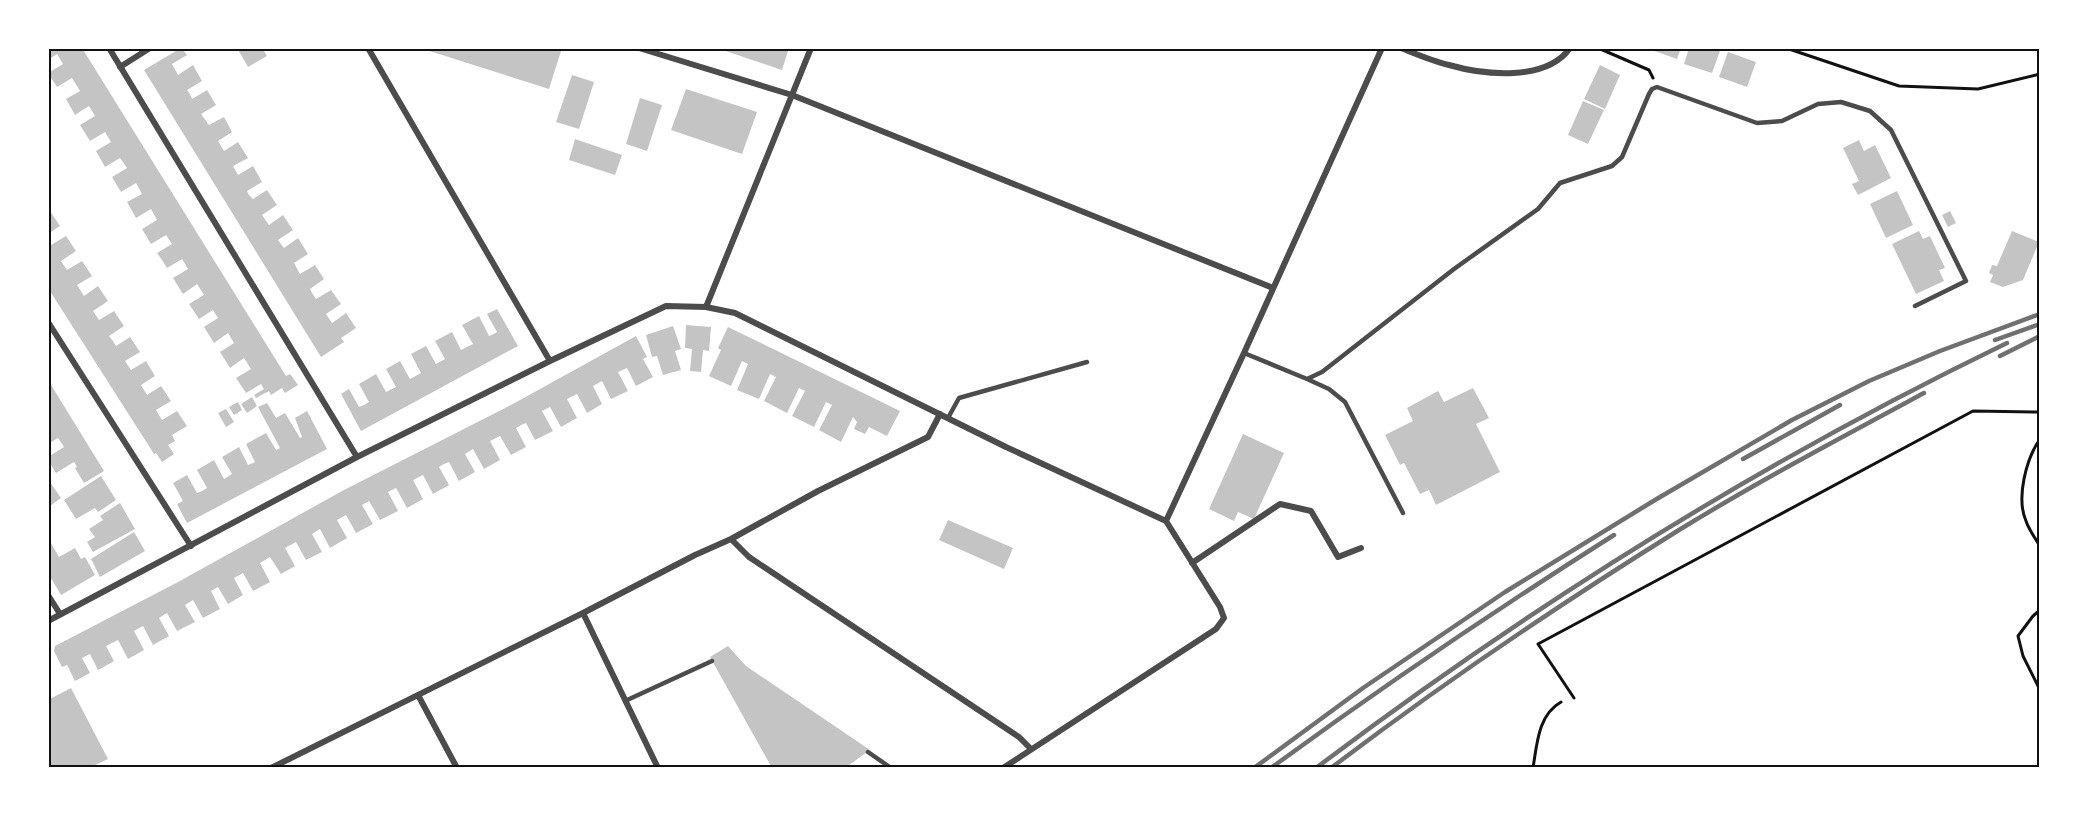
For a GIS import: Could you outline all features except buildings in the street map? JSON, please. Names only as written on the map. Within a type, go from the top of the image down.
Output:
[{"type":"street","points":[[109,48],[357,457]]},
{"type":"street","points":[[120,67],[150,48]]},
{"type":"street","points":[[368,48],[550,361]]},
{"type":"street","points":[[639,48],[792,95],[1274,288]]},
{"type":"street","points":[[706,307],[811,48]]},
{"type":"street","points":[[1166,521],[1382,48]]},
{"type":"street","points":[[1401,48],[1450,66],[1510,75],[1541,68],[1563,58],[1570,48]]},
{"type":"street","points":[[48,621],[357,457],[550,361],[666,306],[706,307],[735,313],[1006,447],[1166,521],[1220,607],[1224,618],[1216,629],[1003,768]]},
{"type":"street","points":[[48,322],[191,546]]},
{"type":"street","points":[[271,768],[583,613],[818,491],[928,437],[940,414]]},
{"type":"street","points":[[1192,563],[1280,504],[1311,511],[1338,557],[1361,548]]},
{"type":"street","points":[[731,538],[749,557],[1019,736],[1031,749]]},
{"type":"street","points":[[48,595],[60,614]]},
{"type":"street","points":[[583,613],[658,768]]},
{"type":"street","points":[[418,695],[458,768]]},
{"type":"lane","points":[[1307,379],[1322,372],[1454,270],[1538,209],[1560,183],[1612,166],[1622,158],[1649,94],[1657,87],[1757,123],[1782,121],[1818,104],[1841,102],[1870,111],[1891,130],[1966,281],[1915,306]]},
{"type":"lane","points":[[1244,353],[1329,388],[1345,402],[1403,513]]},
{"type":"lane","points":[[948,418],[959,398],[1087,362]]},
{"type":"lane","points":[[625,701],[712,661]]},
{"type":"lane","points":[[867,752],[891,768]]},
{"type":"path","points":[[1598,48],[1649,70],[1657,87]]},
{"type":"path","points":[[1786,48],[1899,86],[1978,89],[2040,74]]},
{"type":"path","points":[[1574,698],[1538,644],[1972,411],[2040,412]]},
{"type":"path","points":[[2040,439],[2027,468],[2022,498],[2025,520],[2040,546]]},
{"type":"path","points":[[2040,610],[2018,636],[2023,656],[2040,690]]},
{"type":"path","points":[[1533,768],[1538,738],[1546,714],[1561,702]]},
{"type":"railway","points":[[1254,768],[1363,688],[1505,592],[1655,500],[1792,420],[1869,381],[1940,351],[2040,314]]},
{"type":"railway","points":[[1995,340],[2040,324]]},
{"type":"railway","points":[[2000,356],[2040,336]]},
{"type":"railway","points":[[1316,768],[1481,649],[1651,538],[1827,436],[2007,343]]},
{"type":"railway","points":[[1331,768],[1459,675],[1634,558],[1740,494],[1924,393]]},
{"type":"railway","points":[[1743,459],[1840,405]]},
{"type":"railway","points":[[1271,768],[1441,648],[1614,535]]}]
